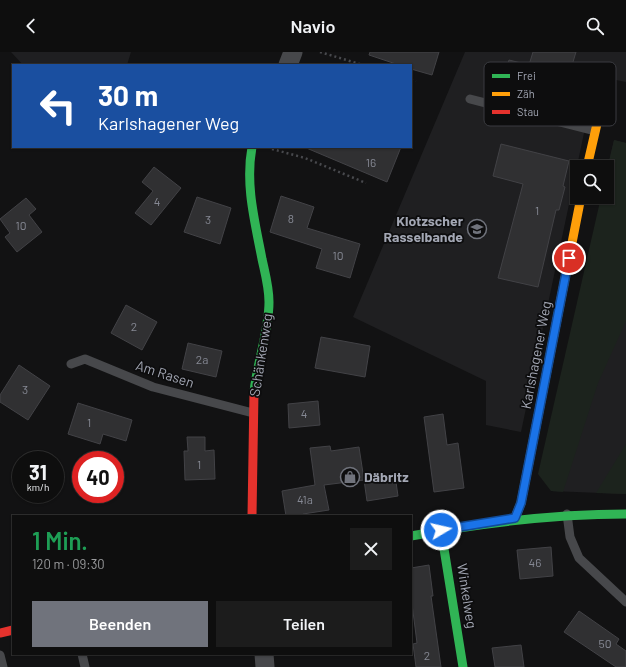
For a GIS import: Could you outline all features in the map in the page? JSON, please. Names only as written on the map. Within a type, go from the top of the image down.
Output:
[{"type":"street","points":[[288,64],[293,52]]},
{"type":"street","points":[[589,160],[596,126]]},
{"type":"street","name":"Schänkenweg","points":[[252,148],[248,168],[250,189],[268,292],[269,311],[255,378],[253,413],[252,515]]},
{"type":"street","name":"Karlshagener Weg","points":[[515,518],[521,503],[580,204]]},
{"type":"street","points":[[412,536],[515,518],[567,514],[626,514]]},
{"type":"street","name":"Winkelweg","points":[[441,530],[463,667]]},
{"type":"street","points":[[0,633],[12,630]]},
{"type":"street","points":[[264,655],[265,667]]},
{"type":"lane","points":[[470,99],[484,103]]},
{"type":"lane","points":[[575,126],[595,131]]},
{"type":"lane","name":"Am Rasen","points":[[71,364],[85,359],[153,387],[253,413]]},
{"type":"lane","points":[[567,514],[570,537],[580,558],[626,602]]},
{"type":"lane","points":[[0,655],[3,667]]},
{"type":"lane","points":[[82,655],[85,667]]},
{"type":"path","points":[[320,52],[360,64]]},
{"type":"path","points":[[412,80],[416,81]]},
{"type":"path","points":[[270,148],[305,158],[366,183]]},
{"type":"shaded area","points":[[11,52],[131,52],[127,64],[22,64]]},
{"type":"shaded area","name":"Klotzscher Rasselbande","points":[[465,52],[626,52],[626,82],[616,80],[616,62],[484,62],[484,126],[585,126],[578,160],[570,160],[570,199],[521,432],[486,425],[486,381],[353,317]]},
{"type":"shaded area","points":[[614,140],[626,143],[626,494],[551,491],[600,204],[614,204],[614,160],[609,160]]},
{"type":"shaded area","points":[[614,140],[626,143],[626,321],[598,383],[563,492],[551,491],[538,474],[599,204],[614,204],[614,160],[609,160]]},
{"type":"shaded area","points":[[626,444],[626,494],[596,493]]},
{"type":"building","points":[[370,52],[439,52],[432,75],[412,69],[412,64],[396,64],[369,55]]},
{"type":"building","points":[[533,52],[576,52],[573,62],[530,62]]},
{"type":"building","points":[[501,144],[569,161],[563,186],[565,187],[559,210],[556,210],[538,287],[498,278],[523,184],[493,176]]},
{"type":"building","points":[[306,148],[401,148],[387,182]]},
{"type":"building","points":[[154,167],[181,188],[151,225],[135,213],[153,191],[142,182]]},
{"type":"building","points":[[281,196],[314,207],[307,228],[360,244],[350,278],[316,268],[322,249],[270,232]]},
{"type":"building","points":[[197,197],[231,208],[220,244],[184,232]]},
{"type":"building","points":[[26,198],[36,209],[29,215],[42,232],[17,252],[5,237],[10,233],[0,219]]},
{"type":"building","points":[[126,305],[157,322],[142,350],[111,333]]},
{"type":"building","points":[[321,337],[370,346],[365,377],[315,368]]},
{"type":"building","points":[[188,343],[222,351],[216,377],[182,369]]},
{"type":"building","points":[[19,365],[50,386],[28,420],[0,402],[0,395]]},
{"type":"building","points":[[318,401],[320,425],[289,428],[288,404]]},
{"type":"building","points":[[78,403],[132,420],[126,441],[103,434],[100,444],[68,434]]},
{"type":"building","points":[[443,414],[447,445],[458,443],[464,488],[434,492],[424,417]]},
{"type":"building","points":[[187,437],[205,437],[205,451],[214,450],[215,479],[185,480],[184,451],[188,451]]},
{"type":"building","points":[[330,446],[331,451],[359,447],[364,480],[324,485],[329,510],[303,515],[286,515],[282,491],[315,485],[310,448]]},
{"type":"building","points":[[395,475],[398,496],[367,501],[364,480]]},
{"type":"building","points":[[551,547],[553,576],[520,579],[517,550]]},
{"type":"building","points":[[429,565],[433,596],[431,596],[441,667],[416,667],[413,644],[417,643],[412,604],[412,568]]},
{"type":"building","points":[[579,611],[619,639],[616,644],[626,651],[626,667],[616,667],[564,632]]},
{"type":"building","points":[[521,645],[524,667],[495,667],[492,648]]},
{"type":"traffic: fast","points":[[252,148],[250,161],[250,189],[256,231],[269,296],[267,324],[254,392]]},
{"type":"traffic: fast","points":[[412,536],[518,520],[599,514],[626,514]]},
{"type":"traffic: fast","points":[[441,530],[463,667]]},
{"type":"traffic: slow","points":[[589,160],[596,126]]},
{"type":"traffic: slow","points":[[515,518],[521,503],[580,204]]},
{"type":"traffic: jam","points":[[252,515],[254,392]]},
{"type":"traffic: jam","points":[[0,633],[12,630]]},
{"type":"place","name":"Klotzscher Rasselbande","points":[[477,229]]},
{"type":"place","name":"Däbritz","points":[[350,477]]},
{"type":"route","points":[[441,530],[515,518],[521,503],[569,258]]}]
